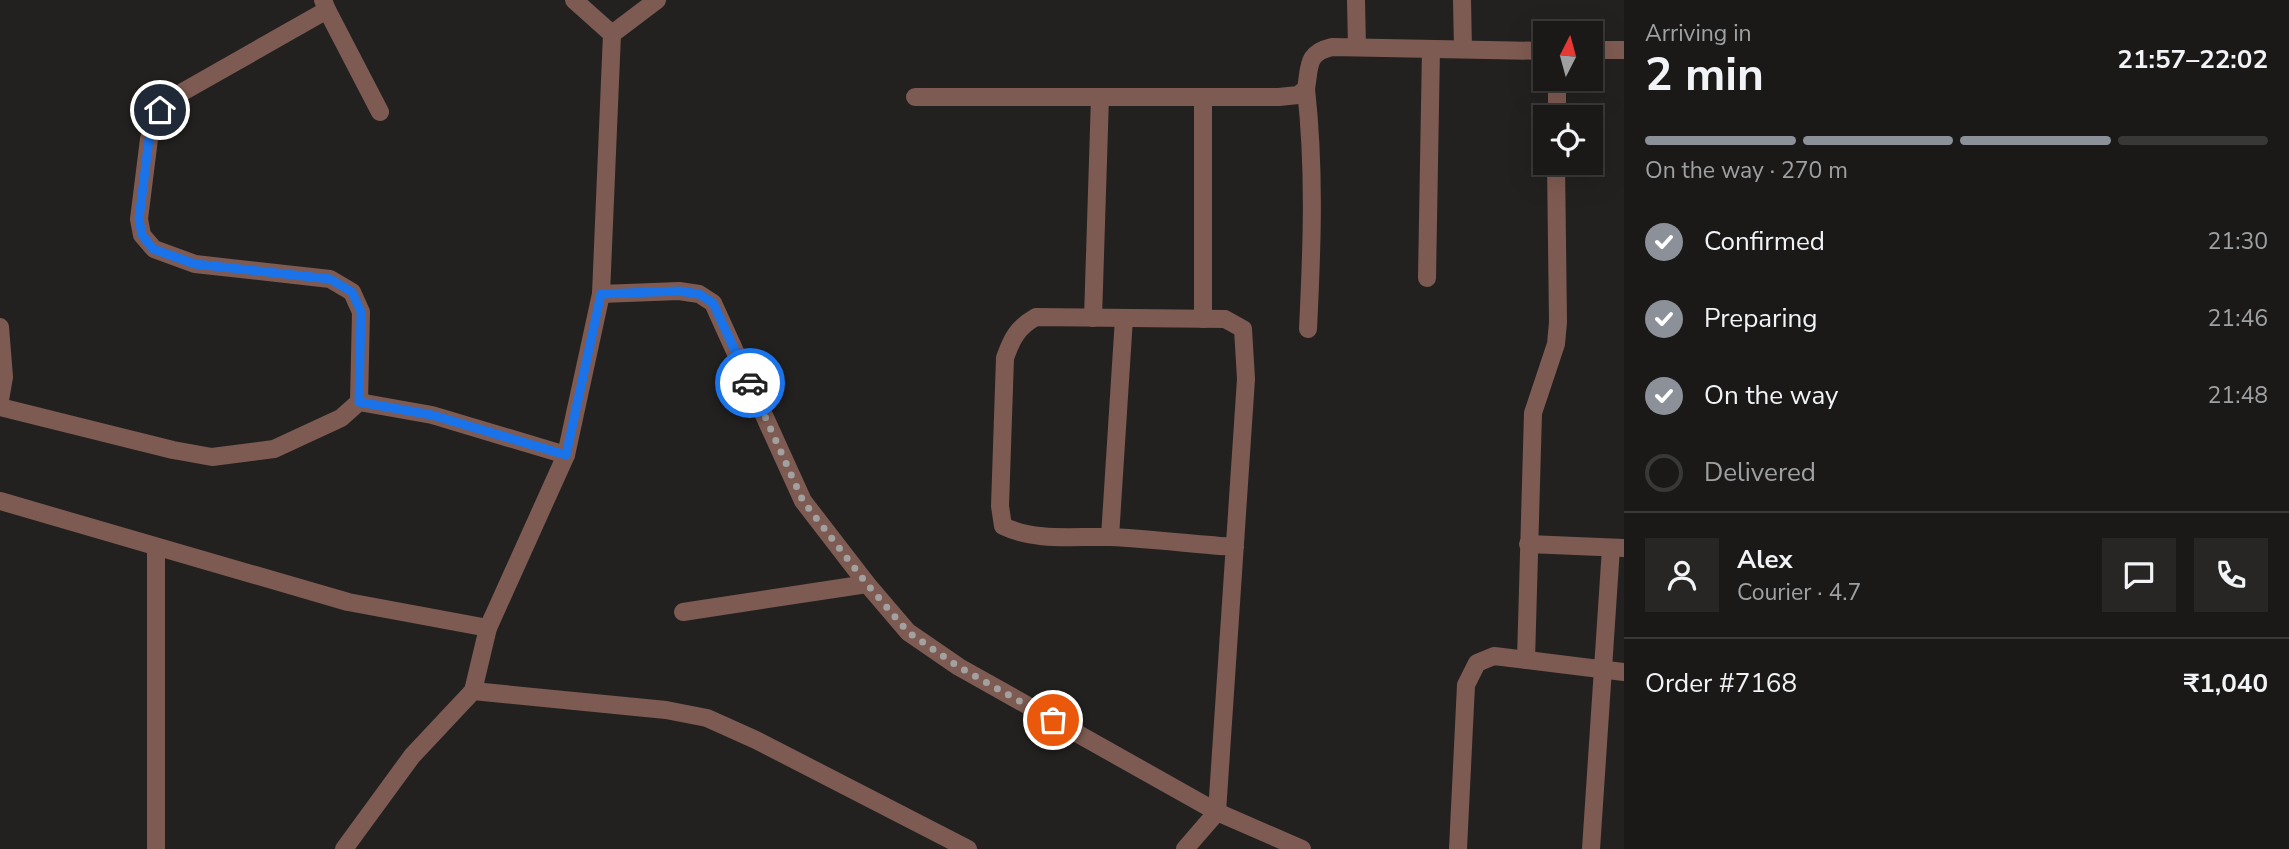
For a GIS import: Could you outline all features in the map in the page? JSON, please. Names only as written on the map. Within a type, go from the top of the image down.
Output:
[{"type":"street","points":[[574,0],[612,34]]},
{"type":"street","points":[[612,34],[657,0]]},
{"type":"street","points":[[1356,0],[1357,47]]},
{"type":"street","points":[[1462,0],[1463,49]]},
{"type":"street","points":[[0,407],[173,450],[212,457],[274,449],[341,418],[359,402],[361,312],[352,292],[330,279],[195,264],[153,249],[142,235],[139,219],[149,139],[160,110],[179,94],[325,5],[380,112]]},
{"type":"street","points":[[344,849],[412,756],[473,691],[488,628],[566,455],[601,294],[612,34]]},
{"type":"street","points":[[1308,329],[1313,210],[1312,144],[1306,89],[1311,59],[1318,50],[1357,47],[1533,51]]},
{"type":"street","points":[[1427,278],[1431,49]]},
{"type":"street","points":[[1603,51],[1624,50]]},
{"type":"street","points":[[915,97],[1279,97],[1298,95],[1306,89]]},
{"type":"street","points":[[1094,317],[1100,97]]},
{"type":"street","points":[[1203,97],[1203,319]]},
{"type":"street","points":[[1526,660],[1533,413],[1556,344],[1558,322],[1556,175]]},
{"type":"street","points":[[601,294],[679,291],[699,294],[713,303],[803,501],[908,632],[959,667],[1217,812],[1302,849]]},
{"type":"street","points":[[1185,849],[1217,812],[1235,547],[1246,379],[1243,329],[1225,319],[1036,317],[1021,325],[1006,358],[1000,506],[1003,526],[1018,533],[1040,536],[1110,537],[1235,547]]},
{"type":"street","points":[[1110,537],[1124,318]]},
{"type":"street","points":[[0,327],[0,400]]},
{"type":"street","points":[[359,402],[432,415],[566,455]]},
{"type":"street","points":[[0,501],[348,602],[488,628]]},
{"type":"street","points":[[1528,544],[1618,548],[1603,669],[1591,849]]},
{"type":"street","points":[[156,548],[156,849]]},
{"type":"street","points":[[683,612],[867,584]]},
{"type":"street","points":[[1458,849],[1466,685],[1477,663],[1493,656],[1624,672]]},
{"type":"street","points":[[473,691],[666,710],[707,718],[756,740],[968,849]]},
{"type":"way so far","points":[[750,383],[803,501],[908,632],[959,667],[1053,720]]},
{"type":"route","points":[[160,110],[149,139],[139,219],[142,235],[153,249],[195,264],[330,279],[352,292],[361,312],[359,402],[432,415],[566,455],[601,294],[679,291],[699,294],[713,303],[750,383]]}]
